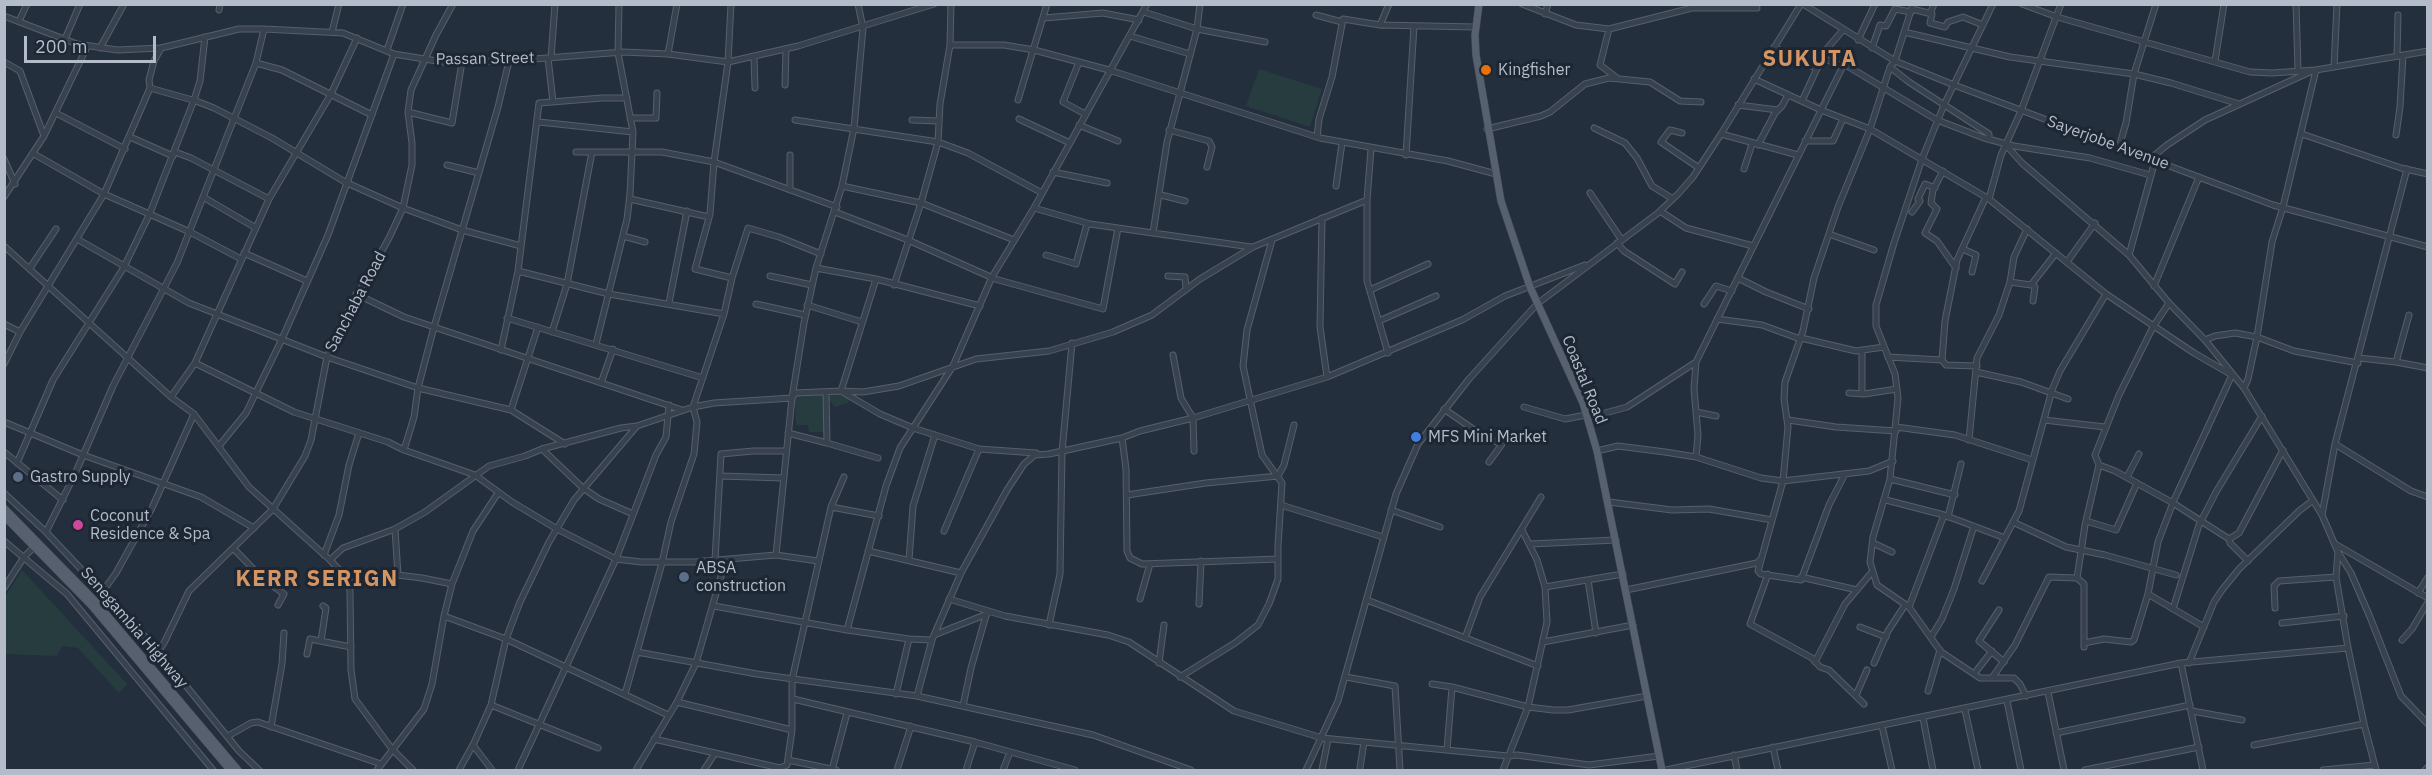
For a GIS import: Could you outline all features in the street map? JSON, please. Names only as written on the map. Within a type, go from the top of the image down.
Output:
[{"type":"main road","name":"Coastal Road","points":[[1479,4],[1476,55],[1487,129],[1509,229],[1537,304],[1587,417],[1597,451],[1659,756],[1664,771]]},
{"type":"main road","name":"Senegambia Highway","points":[[4,508],[95,601],[238,771]]},
{"type":"main road","name":"Senegambia Highway","points":[[4,516],[91,605],[230,771]]},
{"type":"street","points":[[19,21],[27,4]]},
{"type":"street","points":[[65,39],[80,4]]},
{"type":"street","points":[[100,48],[124,4]]},
{"type":"street","points":[[332,32],[339,4]]},
{"type":"street","points":[[387,50],[403,4]]},
{"type":"street","name":"Sanchaba Road","points":[[149,665],[158,653],[189,591],[273,509],[305,456],[327,357],[356,294],[389,238],[403,208],[413,153],[408,112],[411,90],[453,4]]},
{"type":"street","points":[[554,102],[550,58],[555,4]]},
{"type":"street","points":[[596,344],[630,199],[633,132],[618,53],[619,4]]},
{"type":"street","points":[[668,54],[677,4]]},
{"type":"street","points":[[731,4],[728,62],[709,216],[695,269],[732,278]]},
{"type":"street","points":[[776,555],[792,398],[805,315],[816,268],[836,209],[854,128],[862,28],[858,4]]},
{"type":"street","name":"Passan Street","points":[[4,16],[87,47],[117,50],[161,48],[239,29],[264,28],[309,33],[332,32],[357,38],[394,54],[443,62],[509,61],[618,53],[668,54],[728,62],[862,28],[934,4]]},
{"type":"street","points":[[894,285],[938,142],[950,45],[951,4]]},
{"type":"street","points":[[1018,100],[1047,4]]},
{"type":"street","points":[[848,630],[886,486],[900,448],[953,366],[992,277],[1034,208],[1147,4]]},
{"type":"street","points":[[1154,233],[1169,130],[1197,29],[1200,4]]},
{"type":"street","points":[[1380,25],[1389,4]]},
{"type":"street","points":[[1545,14],[1548,4]]},
{"type":"street","points":[[1306,771],[1325,738],[1346,676],[1390,510],[1403,473],[1418,444],[1444,409],[1537,304],[1673,199],[1699,168],[1802,4]]},
{"type":"street","name":"Sayerjobe Avenue","points":[[1802,4],[1812,7],[1858,40],[1895,61],[1954,85],[2283,207],[2427,247]]},
{"type":"street","points":[[1858,40],[1875,4]]},
{"type":"street","points":[[1934,4],[1930,14],[1932,14],[1930,24],[1945,27],[1948,22],[1963,17],[1983,25]]},
{"type":"street","points":[[1993,4],[1937,120],[1894,243],[1876,305],[1876,326],[1895,374],[1897,389],[1893,461],[1886,500],[1873,543],[1870,562],[1877,585],[1907,606],[1940,650],[1980,678],[2014,678],[2026,696]]},
{"type":"street","points":[[2022,4],[2057,17],[2262,73],[2316,70],[2427,51]]},
{"type":"street","points":[[2061,4],[2021,111],[2005,144],[1988,198],[1956,268],[1946,321],[1942,360],[1946,365],[1976,369],[2068,399]]},
{"type":"street","points":[[2119,147],[2126,123],[2134,74],[2157,4]]},
{"type":"street","points":[[2216,61],[2224,4]]},
{"type":"street","points":[[2296,4],[2298,70]]},
{"type":"street","points":[[2334,67],[2337,4]]},
{"type":"street","points":[[1523,5],[1576,25],[1609,29],[1692,8],[1757,8]]},
{"type":"street","points":[[1872,48],[1880,25],[1886,26],[1895,9],[1912,8],[1930,14]]},
{"type":"street","points":[[1857,590],[1801,578],[1801,580],[1761,574],[1758,571],[1783,481],[1788,420],[1784,399],[1785,382],[1801,339],[1814,278],[1848,178],[1870,129],[1882,88],[1890,67],[1895,61],[1912,8]]},
{"type":"street","points":[[1144,12],[1197,29],[1265,42]]},
{"type":"street","points":[[1044,18],[1103,13],[1139,21]]},
{"type":"street","points":[[1316,15],[1342,22],[1344,19],[1380,25],[1476,27]]},
{"type":"street","points":[[2396,135],[2400,107],[2398,15]]},
{"type":"street","points":[[1317,137],[1342,22]]},
{"type":"street","points":[[1930,39],[1934,25]]},
{"type":"street","points":[[1406,154],[1414,26]]},
{"type":"street","points":[[46,532],[63,500],[128,357],[165,290],[235,119],[255,63],[264,28]]},
{"type":"street","points":[[1609,29],[1600,65],[1618,79]]},
{"type":"street","points":[[1802,101],[1824,51],[1843,30]]},
{"type":"street","points":[[1904,32],[1970,49],[2076,68],[2106,69],[2134,74],[2170,82],[2239,104]]},
{"type":"street","points":[[1130,36],[1190,54]]},
{"type":"street","points":[[17,462],[53,380],[124,267],[150,213],[200,81],[205,37]]},
{"type":"street","points":[[171,397],[195,363],[269,199],[331,94],[357,38]]},
{"type":"street","points":[[950,45],[1004,45],[1034,50],[1109,70],[1317,137],[1371,149],[1448,161],[1496,174]]},
{"type":"street","points":[[4,197],[15,184],[44,136],[87,47]]},
{"type":"street","points":[[1774,47],[1817,69]]},
{"type":"street","points":[[4,364],[20,332],[104,194],[150,88],[149,80],[161,48]]},
{"type":"street","points":[[785,86],[786,49]]},
{"type":"street","points":[[219,446],[246,413],[282,339],[328,235],[345,182],[394,54]]},
{"type":"street","points":[[754,57],[755,88]]},
{"type":"street","points":[[1822,58],[1843,66],[1844,64],[1863,74],[1882,88],[1937,120],[2005,144],[2090,158],[2150,175]]},
{"type":"street","points":[[404,450],[414,417],[418,388],[434,327],[509,61]]},
{"type":"street","points":[[4,62],[20,71],[44,136]]},
{"type":"street","points":[[408,112],[452,123],[462,62]]},
{"type":"street","points":[[1078,62],[1063,102],[1085,114]]},
{"type":"street","points":[[255,63],[282,69],[372,116]]},
{"type":"street","points":[[1696,457],[1698,435],[1696,362],[1843,66]]},
{"type":"street","points":[[1890,67],[1989,134],[1989,138]]},
{"type":"street","points":[[2129,255],[2153,160],[2187,131],[2239,104],[2316,70]]},
{"type":"street","points":[[2244,388],[2248,380],[2257,337],[2272,242],[2302,134],[2316,70]]},
{"type":"street","points":[[1487,129],[1550,112],[1585,84],[1596,80],[1618,79],[1650,82],[1680,100],[1701,102]]},
{"type":"street","points":[[1754,79],[1821,110],[1870,129],[1988,198],[2106,294],[2153,327],[2232,375]]},
{"type":"street","points":[[150,88],[194,100],[235,119],[273,138],[345,182],[403,208],[462,230],[521,246]]},
{"type":"street","points":[[630,118],[656,118],[657,93]]},
{"type":"street","points":[[1744,169],[1755,144],[1788,95]]},
{"type":"street","points":[[501,350],[518,271],[539,103],[627,98]]},
{"type":"street","points":[[1738,105],[1778,110]]},
{"type":"street","points":[[56,113],[125,149]]},
{"type":"street","points":[[1019,119],[1070,143]]},
{"type":"street","points":[[1804,141],[1833,141],[1843,119]]},
{"type":"street","points":[[795,120],[938,142],[968,153],[1042,193]]},
{"type":"street","points":[[912,120],[939,120]]},
{"type":"street","points":[[538,122],[633,132]]},
{"type":"street","points":[[1079,124],[1118,141]]},
{"type":"street","points":[[1593,128],[1625,143],[1637,158],[1652,186],[1673,199]]},
{"type":"street","points":[[1169,130],[1209,141],[1212,147],[1207,167]]},
{"type":"street","points":[[1682,133],[1670,130],[1661,142],[1699,168]]},
{"type":"street","points":[[1721,134],[1798,155]]},
{"type":"street","points":[[2302,134],[2427,174]]},
{"type":"street","points":[[130,137],[191,158],[269,199]]},
{"type":"street","points":[[1335,186],[1342,143]]},
{"type":"street","points":[[2005,144],[2022,162],[2095,223],[2129,255],[2169,303],[2205,340],[2244,388],[2262,416],[2322,516],[2329,537],[2335,544],[2427,600],[2412,629],[2402,640]]},
{"type":"street","points":[[1371,149],[1367,200],[1367,281],[1388,353]]},
{"type":"street","points":[[576,152],[662,152],[714,162],[836,209],[992,277],[1103,309],[1118,228]]},
{"type":"street","points":[[552,332],[567,284],[592,152]]},
{"type":"street","points":[[34,154],[104,194],[242,256],[307,281]]},
{"type":"street","points":[[790,155],[790,190]]},
{"type":"street","points":[[4,159],[15,184]]},
{"type":"street","points":[[447,165],[479,173]]},
{"type":"street","points":[[2322,516],[2335,444],[2407,169]]},
{"type":"street","points":[[1943,171],[1931,203],[1937,209],[1925,233],[1937,241],[1956,268]]},
{"type":"street","points":[[1053,172],[1107,183]]},
{"type":"street","points":[[2154,286],[2199,177]]},
{"type":"street","points":[[1912,212],[1920,201],[1918,199],[1925,184],[1935,188]]},
{"type":"street","points":[[842,186],[921,203],[1014,240]]},
{"type":"street","points":[[1590,193],[1624,251],[1675,284],[1682,272]]},
{"type":"street","points":[[1161,195],[1185,201]]},
{"type":"street","points":[[203,198],[256,228]]},
{"type":"street","points":[[630,199],[709,216]]},
{"type":"street","points":[[792,398],[795,393],[862,392],[899,386],[953,366],[997,356],[1049,351],[1113,332],[1152,315],[1200,279],[1253,247],[1367,200]]},
{"type":"street","points":[[1034,208],[1087,224],[1253,247]]},
{"type":"street","points":[[669,303],[687,211]]},
{"type":"street","points":[[1660,211],[1686,228],[1753,246]]},
{"type":"street","points":[[1322,218],[1320,327],[1327,377]]},
{"type":"street","points":[[2067,262],[2095,223]]},
{"type":"street","points":[[1046,255],[1076,264],[1087,224]]},
{"type":"street","points":[[625,694],[662,563],[671,522],[689,474],[697,441],[697,422],[693,407],[724,314],[732,278],[748,228],[779,237],[821,254]]},
{"type":"street","points":[[30,268],[56,229]]},
{"type":"street","points":[[1969,440],[1977,358],[1999,315],[2010,282],[2014,257],[2027,229]]},
{"type":"street","points":[[1829,234],[1874,250]]},
{"type":"street","points":[[623,236],[645,242]]},
{"type":"street","points":[[77,239],[165,290],[218,314],[327,357],[418,388],[512,410],[565,444]]},
{"type":"street","points":[[1180,676],[1235,643],[1258,625],[1278,579],[1282,483],[1262,455],[1243,366],[1244,348],[1272,240]]},
{"type":"street","points":[[4,246],[50,285],[171,397],[194,414],[249,487],[330,560],[349,583],[351,670],[355,699],[392,749],[413,771]]},
{"type":"street","points":[[1963,249],[1976,255],[1972,272]]},
{"type":"street","points":[[2032,284],[2056,253]]},
{"type":"street","points":[[841,391],[880,414],[913,428],[979,449],[1040,454],[1062,452],[1193,418],[1327,377],[1462,320],[1505,296],[1592,262]]},
{"type":"street","points":[[1370,290],[1428,264]]},
{"type":"street","points":[[816,268],[876,279],[980,306]]},
{"type":"street","points":[[518,271],[609,294],[724,314]]},
{"type":"street","points":[[770,276],[812,285]]},
{"type":"street","points":[[1168,276],[1185,277],[1186,289]]},
{"type":"street","points":[[1738,278],[1809,309]]},
{"type":"street","points":[[841,391],[876,279]]},
{"type":"street","points":[[2010,282],[2032,284]]},
{"type":"street","points":[[2032,284],[2035,287],[2033,301]]},
{"type":"street","points":[[1704,304],[1716,286],[1732,291]]},
{"type":"street","points":[[356,294],[404,317],[682,411]]},
{"type":"street","points":[[1982,581],[2019,511],[2051,394],[2060,371],[2106,294]]},
{"type":"street","points":[[1379,321],[1436,296]]},
{"type":"street","points":[[2077,578],[2086,521],[2099,465],[2095,455],[2105,427],[2153,327],[2169,303]]},
{"type":"street","points":[[756,304],[805,315]]},
{"type":"street","points":[[807,305],[862,322]]},
{"type":"street","points":[[2396,362],[2409,315]]},
{"type":"street","points":[[507,318],[703,378]]},
{"type":"street","points":[[1717,319],[1762,325],[1801,339],[1840,349],[1862,350],[1884,347]]},
{"type":"street","points":[[4,324],[20,332]]},
{"type":"street","points":[[512,410],[538,327]]},
{"type":"street","points":[[2205,340],[2235,333],[2257,337],[2294,351],[2358,360],[2396,362],[2427,368]]},
{"type":"street","points":[[1049,625],[1060,574],[1062,452],[1072,343]]},
{"type":"street","points":[[601,383],[613,349]]},
{"type":"street","points":[[1862,350],[1862,392]]},
{"type":"street","points":[[1173,355],[1180,398],[1193,418],[1194,451]]},
{"type":"street","points":[[1888,357],[1942,360]]},
{"type":"street","points":[[1524,407],[1565,418],[1587,417],[1627,407],[1696,362]]},
{"type":"street","points":[[195,363],[294,412],[476,475],[498,493],[557,529],[616,559],[662,563],[776,555],[818,561]]},
{"type":"street","points":[[1992,678],[2004,662],[2049,577],[2077,578],[2083,582],[2085,590],[2084,645],[2104,639],[2131,642],[2134,640],[2148,594],[2158,542],[2173,503],[2232,375]]},
{"type":"street","points":[[1849,393],[1897,389]]},
{"type":"street","points":[[826,392],[827,443]]},
{"type":"street","points":[[330,560],[343,548],[395,529],[425,512],[489,466],[542,449],[621,428],[637,426],[693,407],[714,403],[792,398]]},
{"type":"street","points":[[518,771],[616,559],[656,455],[666,438],[670,415],[669,405]]},
{"type":"street","points":[[1444,409],[1486,438],[1502,444],[1489,462]]},
{"type":"street","points":[[1696,412],[1716,416]]},
{"type":"street","points":[[103,591],[116,573],[152,508],[194,414]]},
{"type":"street","points":[[2174,609],[2201,522],[2216,492],[2262,416]]},
{"type":"street","points":[[1788,420],[1836,427],[1924,429],[1969,440],[2032,460]]},
{"type":"street","points":[[2044,420],[2105,427]]},
{"type":"street","points":[[4,422],[30,435],[201,497],[254,528]]},
{"type":"street","points":[[1278,476],[1284,465],[1294,425]]},
{"type":"street","points":[[459,771],[491,705],[506,639],[520,602],[557,529],[583,488],[637,426]]},
{"type":"street","points":[[788,432],[878,458]]},
{"type":"street","points":[[324,555],[339,515],[349,465],[359,433]]},
{"type":"street","points":[[909,560],[913,506],[935,435]]},
{"type":"street","points":[[1122,438],[1127,495],[1127,551],[1130,558],[1136,562],[1150,564],[1278,559]]},
{"type":"street","points":[[2335,444],[2411,491],[2427,496]]},
{"type":"street","points":[[1597,451],[1618,446],[1696,457],[1761,478],[1783,481],[1869,471],[1893,461]]},
{"type":"street","points":[[542,449],[583,488],[599,499],[633,514]]},
{"type":"street","points":[[944,531],[979,449]]},
{"type":"street","points":[[2229,539],[2239,533],[2283,450]]},
{"type":"street","points":[[715,560],[721,454],[786,451]]},
{"type":"street","points":[[4,452],[63,500]]},
{"type":"street","points":[[917,696],[933,638],[961,573],[1017,474],[1029,458],[1040,454]]},
{"type":"street","points":[[2127,477],[2139,454]]},
{"type":"street","points":[[1874,663],[1886,637],[1907,606],[1955,495],[1961,464]]},
{"type":"street","points":[[2099,465],[2127,477],[2173,503],[2229,539],[2230,543],[2248,561]]},
{"type":"street","points":[[1801,578],[1829,505],[1845,474]]},
{"type":"street","points":[[720,476],[784,478]]},
{"type":"street","points":[[1127,495],[1206,483],[1278,476]]},
{"type":"street","points":[[654,739],[784,768],[788,760],[792,730],[792,680],[831,507],[844,477]]},
{"type":"street","points":[[1890,479],[1955,495]]},
{"type":"street","points":[[2086,521],[2116,530],[2137,483]]},
{"type":"street","points":[[4,493],[46,532],[103,591],[239,751],[259,771]]},
{"type":"street","points":[[376,771],[424,709],[432,684],[452,584],[473,531],[498,493]]},
{"type":"street","points":[[1465,638],[1480,597],[1541,498]]},
{"type":"street","points":[[1886,500],[1946,516],[2005,538]]},
{"type":"street","points":[[2189,663],[2222,590],[2239,569],[2312,501]]},
{"type":"street","points":[[1609,502],[1672,510],[1709,509],[1772,520]]},
{"type":"street","points":[[1281,505],[1383,537]]},
{"type":"street","points":[[831,507],[879,516]]},
{"type":"street","points":[[1390,510],[1440,527]]},
{"type":"street","points":[[2013,522],[2066,547],[2176,575]]},
{"type":"street","points":[[1931,637],[1942,619],[1954,589],[1974,526]]},
{"type":"street","points":[[395,529],[398,575]]},
{"type":"street","points":[[1503,771],[1528,707],[1547,622],[1545,586],[1530,544],[1522,530]]},
{"type":"street","points":[[1530,544],[1616,540]]},
{"type":"street","points":[[4,541],[66,594],[213,771]]},
{"type":"street","points":[[1873,543],[1892,552]]},
{"type":"street","points":[[2335,544],[2351,573],[2401,696],[2427,724]]},
{"type":"street","points":[[4,588],[24,557],[35,546]]},
{"type":"street","points":[[233,548],[273,588],[284,594],[278,605]]},
{"type":"street","points":[[868,551],[961,573]]},
{"type":"street","points":[[2323,771],[2375,768],[2348,648],[2336,577],[2338,552]]},
{"type":"street","points":[[636,771],[677,702],[696,663],[726,559]]},
{"type":"street","points":[[1626,590],[1757,563],[1761,559]]},
{"type":"street","points":[[1198,604],[1201,561]]},
{"type":"street","points":[[1140,599],[1150,564]]},
{"type":"street","points":[[1815,662],[1836,618],[1872,572]]},
{"type":"street","points":[[1545,586],[1623,574]]},
{"type":"street","points":[[1768,574],[1750,624],[1820,667],[1829,670],[1864,704]]},
{"type":"street","points":[[349,583],[398,575],[452,584]]},
{"type":"street","points":[[2275,608],[2274,586],[2276,583],[2336,577]]},
{"type":"street","points":[[2418,593],[2427,577]]},
{"type":"street","points":[[1588,580],[1596,633]]},
{"type":"street","points":[[2148,594],[2204,627]]},
{"type":"street","points":[[949,599],[1005,616],[1108,634],[1129,642],[1234,711],[1325,738],[1516,755],[1588,765],[1659,756]]},
{"type":"street","points":[[1367,600],[1538,666]]},
{"type":"street","points":[[321,641],[326,608],[323,606]]},
{"type":"street","points":[[714,606],[909,639],[933,638],[987,612]]},
{"type":"street","points":[[1999,610],[1979,641],[2004,662]]},
{"type":"street","points":[[963,706],[987,612]]},
{"type":"street","points":[[444,615],[506,639],[668,715]]},
{"type":"street","points":[[2282,623],[2344,616]]},
{"type":"street","points":[[1543,642],[1633,625]]},
{"type":"street","points":[[1159,663],[1164,626]]},
{"type":"street","points":[[1860,627],[1886,637]]},
{"type":"street","points":[[271,727],[282,664],[284,633]]},
{"type":"street","points":[[307,654],[310,639],[351,647]]},
{"type":"street","points":[[896,694],[909,639]]},
{"type":"street","points":[[1664,771],[1693,768],[1734,755],[1965,710],[2181,663],[2348,648]]},
{"type":"street","points":[[1929,691],[1940,650]]},
{"type":"street","points":[[1974,674],[1992,651]]},
{"type":"street","points":[[637,652],[792,680],[917,696],[1093,735],[1189,770]]},
{"type":"street","points":[[2181,663],[2204,771]]},
{"type":"street","points":[[1856,695],[1867,670]]},
{"type":"street","points":[[1346,676],[1395,686],[1400,771]]},
{"type":"street","points":[[1432,684],[1528,707],[1568,710],[1647,696]]},
{"type":"street","points":[[1447,750],[1452,687]]},
{"type":"street","points":[[2048,692],[2064,771]]},
{"type":"street","points":[[793,699],[975,742],[1076,771]]},
{"type":"street","points":[[2007,701],[2021,771]]},
{"type":"street","points":[[677,702],[792,730]]},
{"type":"street","points":[[491,705],[597,748]]},
{"type":"street","points":[[2056,733],[2191,708],[2242,720]]},
{"type":"street","points":[[1965,710],[1978,771]]},
{"type":"street","points":[[788,760],[833,770],[847,713]]},
{"type":"street","points":[[1923,718],[1933,771]]},
{"type":"street","points":[[228,736],[251,723],[258,722],[381,764]]},
{"type":"street","points":[[2254,745],[2364,724]]},
{"type":"street","points":[[897,771],[911,726]]},
{"type":"street","points":[[1882,726],[1892,771]]},
{"type":"street","points":[[1322,771],[1325,738]]},
{"type":"street","points":[[966,771],[975,742]]},
{"type":"street","points":[[1360,768],[1364,742]]},
{"type":"street","points":[[473,745],[492,771]]},
{"type":"street","points":[[1773,747],[1778,771]]},
{"type":"street","points":[[2085,771],[2199,747]]},
{"type":"street","points":[[1003,771],[1010,752]]},
{"type":"street","points":[[704,771],[715,753]]},
{"type":"street","points":[[1734,755],[1737,771]]},
{"type":"street","points":[[2120,763],[2121,771]]},
{"type":"green space","points":[[1259,69],[1322,89],[1310,127],[1246,106]]},
{"type":"green space","points":[[841,391],[851,396],[848,403],[835,407],[829,400],[824,401],[825,432],[809,432],[808,425],[796,425],[795,393]]},
{"type":"green space","points":[[22,570],[127,684],[119,693],[78,648],[62,646],[57,656],[5,654],[5,597]]},
{"type":"place","name":"Kingfisher","points":[[1486,70]]},
{"type":"place","name":"MFS Mini Market","points":[[1416,437]]},
{"type":"place","name":"Gastro Supply","points":[[18,477]]},
{"type":"place","name":"Coconut Residence & Spa","points":[[78,525]]},
{"type":"place","name":"ABSA construction","points":[[684,577]]},
{"type":"district","name":"SUKUTA","points":[[1810,60]]},
{"type":"district","name":"KERR SERIGN","points":[[317,580]]}]
